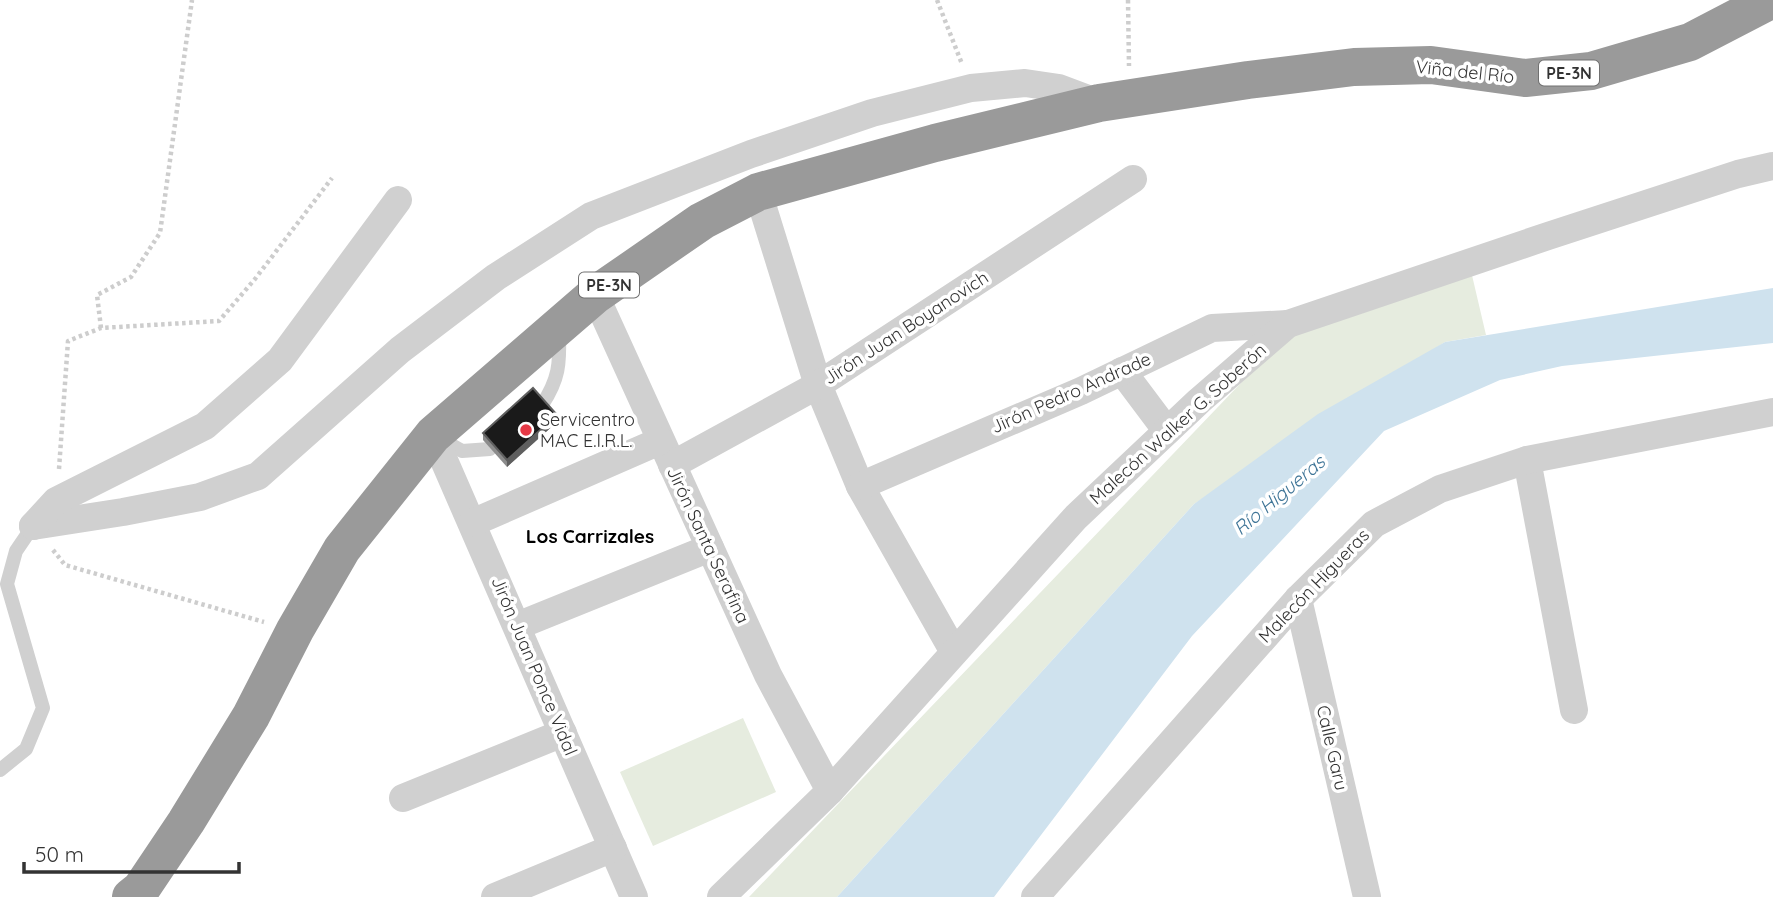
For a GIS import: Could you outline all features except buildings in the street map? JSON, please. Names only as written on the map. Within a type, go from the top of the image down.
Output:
[{"type":"highway","name":"Viña del Río","points":[[1114,101],[1354,67],[1431,65],[1525,78],[1591,71],[1690,42],[1771,0]]},
{"type":"highway","name":"PE-3N","points":[[131,897],[141,889],[186,822],[251,716],[342,549],[433,435],[595,295],[702,221],[758,192],[935,143],[1114,101]]},
{"type":"street","points":[[33,526],[200,497],[258,476],[400,349],[495,276],[591,216],[751,154],[872,114],[971,88],[1025,83],[1114,101]]},
{"type":"street","name":"Malecón Walker G. Soberón","points":[[721,897],[830,791],[1076,517],[1167,431],[1288,324],[1738,174],[1773,166]]},
{"type":"street","name":"Jirón Juan Boyanovich","points":[[472,523],[666,453],[818,385],[1133,179]]},
{"type":"street","points":[[758,192],[818,385],[860,486],[954,652]]},
{"type":"street","points":[[33,526],[56,501],[205,426],[280,360],[398,200]]},
{"type":"street","name":"Jirón Santa Serafina","points":[[595,295],[768,675],[830,791]]},
{"type":"street","name":"Jirón Pedro Andrade","points":[[860,486],[1122,371],[1217,326],[1288,324]]},
{"type":"street","points":[[1122,371],[1167,431]]},
{"type":"street","name":"Malecón Higueras","points":[[1035,897],[1298,599],[1374,524],[1440,489],[1527,460],[1773,412]]},
{"type":"street","name":"Jirón Juan Ponce Vidal","points":[[433,435],[634,897]]},
{"type":"street","points":[[1527,460],[1574,710]]},
{"type":"street","points":[[517,626],[710,548]]},
{"type":"street","name":"Calle Garu","points":[[1298,599],[1367,897]]},
{"type":"street","points":[[403,798],[563,733]]},
{"type":"street","points":[[495,897],[613,848]]},
{"type":"lane","points":[[542,405],[554,387],[559,364],[558,326]]},
{"type":"lane","points":[[433,435],[463,451],[490,449]]},
{"type":"lane","points":[[0,770],[26,749],[43,708],[7,584],[16,551],[33,526]]},
{"type":"path","points":[[102,327],[97,295],[131,277],[160,233],[192,0]]},
{"type":"path","points":[[937,0],[971,88]]},
{"type":"path","points":[[1114,101],[1128,0]]},
{"type":"path","points":[[56,501],[68,341],[102,327],[219,321],[255,279],[332,178]]},
{"type":"path","points":[[33,526],[65,565],[295,631]]},
{"type":"shaded area","points":[[1471,271],[1486,335],[1445,342],[1194,504],[837,897],[749,897],[1284,338]]},
{"type":"shaded area","points":[[743,718],[776,792],[653,846],[620,772]]},
{"type":"water","name":"Río Higueras","points":[[1773,288],[1773,343],[1562,366],[1500,380],[1384,431],[1192,636],[994,897],[837,897],[1194,504],[1318,414],[1445,342]]},
{"type":"place","name":"Servicentro MAC E.I.R.L.","points":[[526,430]]},
{"type":"district","name":"Los Carrizales","points":[[590,536]]}]
